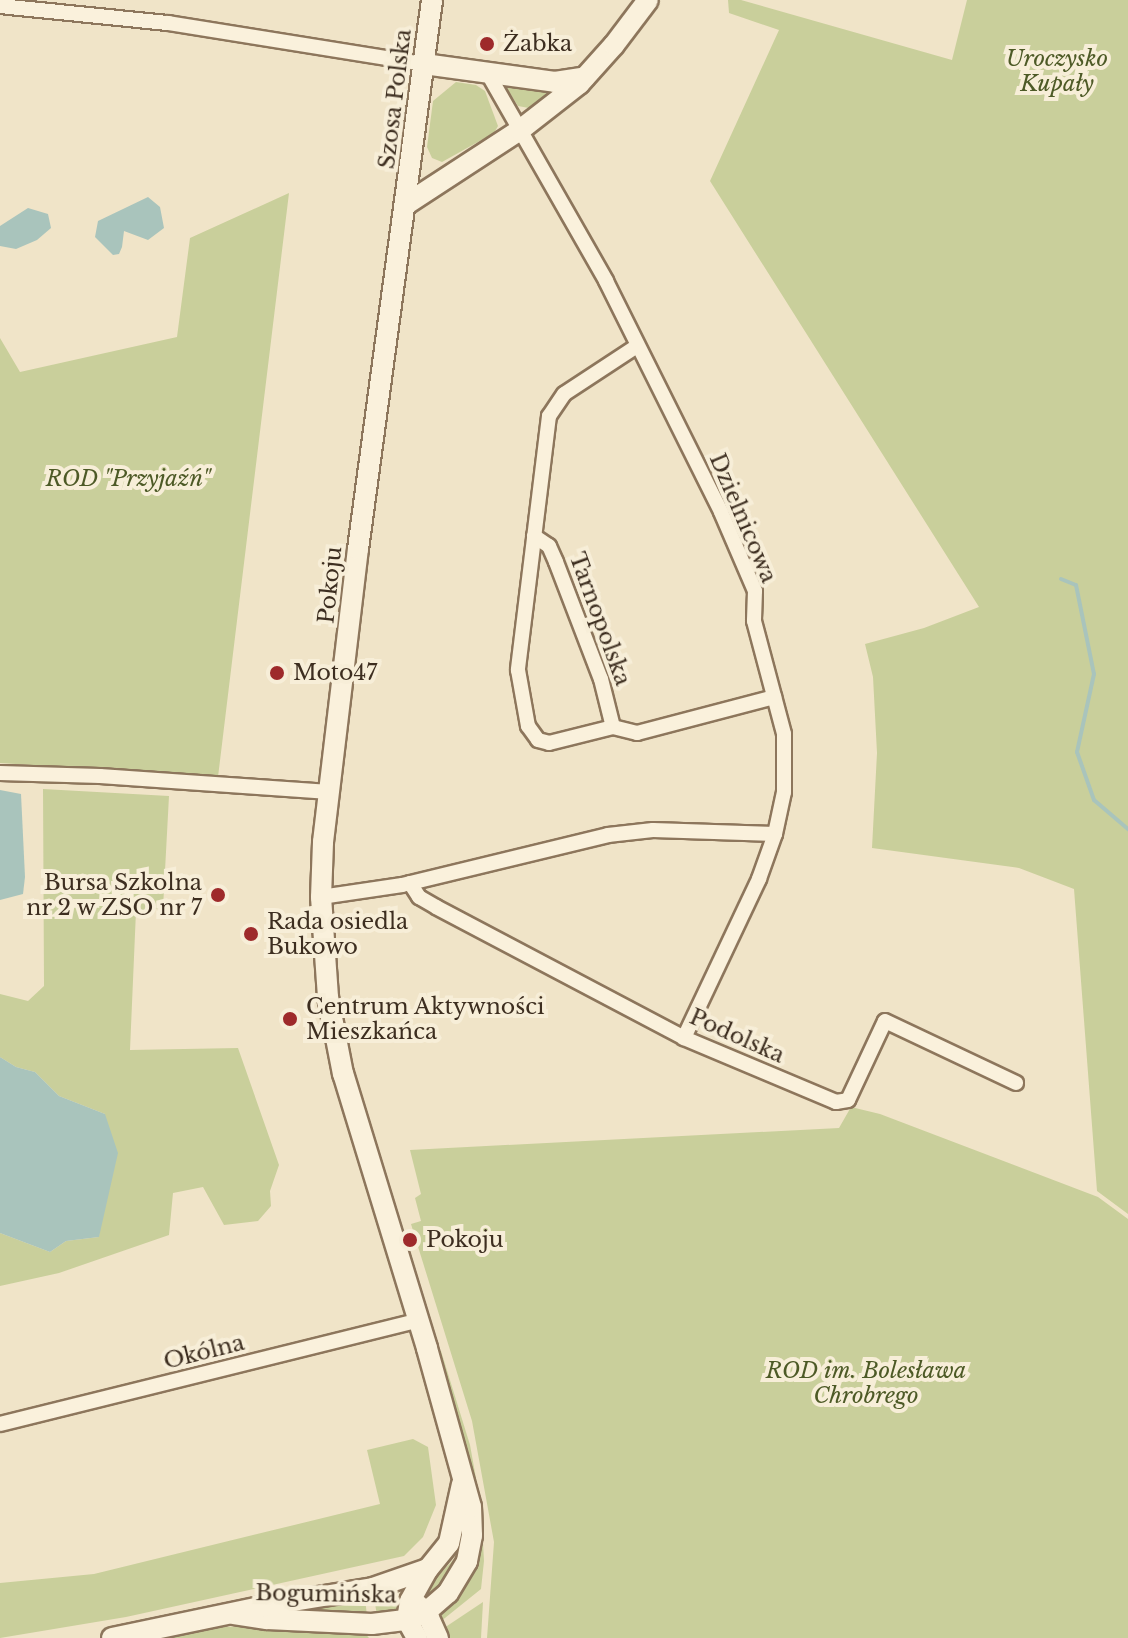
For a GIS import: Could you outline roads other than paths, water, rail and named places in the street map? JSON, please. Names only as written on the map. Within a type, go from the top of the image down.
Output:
[{"type":"street","name":"Szosa Polska","points":[[405,205],[432,0]]},
{"type":"street","points":[[405,205],[559,101],[585,77],[648,0]]},
{"type":"street","points":[[0,6],[168,23],[545,81],[585,77]]},
{"type":"street","name":"Dzielnicowa","points":[[487,72],[576,224],[721,512],[755,591],[754,621],[786,754],[784,792],[775,834],[751,896],[684,1038]]},
{"type":"street","points":[[545,81],[558,90],[559,101]]},
{"type":"street","name":"Pokoju","points":[[405,205],[329,792],[321,897],[328,997],[343,1074],[419,1320],[473,1527],[467,1561],[448,1593],[415,1618]]},
{"type":"street","name":"Tarnopolska","points":[[637,346],[555,402],[549,416],[518,670],[528,726],[538,740],[549,743],[613,727],[637,733],[774,697]]},
{"type":"street","name":"Tarnopolska","points":[[534,536],[545,541],[552,551],[601,679],[613,727]]},
{"type":"street","points":[[0,773],[100,776],[329,792]]},
{"type":"street","points":[[321,897],[410,883],[608,835],[653,830],[775,834]]},
{"type":"street","name":"Podolska","points":[[410,883],[419,897],[436,907],[684,1038],[844,1103],[885,1021],[1016,1083]]},
{"type":"street","name":"Okólna","points":[[0,1424],[419,1320]]},
{"type":"street","name":"Pokoju","points":[[415,1618],[428,1569],[449,1543],[463,1480]]},
{"type":"street","name":"Bogumińska","points":[[112,1638],[275,1604],[373,1588],[428,1569]]},
{"type":"street","points":[[373,1588],[438,1638]]},
{"type":"street","name":"Bogumińska","points":[[234,1614],[372,1624],[415,1618]]},
{"type":"water","points":[[148,197],[160,207],[164,228],[148,240],[124,231],[119,254],[113,255],[95,237],[98,221]]},
{"type":"water","points":[[28,208],[48,214],[51,228],[37,240],[16,249],[0,246],[0,226]]},
{"type":"water","points":[[0,790],[21,794],[25,877],[23,894],[0,900]]},
{"type":"water","points":[[0,1057],[16,1067],[35,1072],[59,1096],[105,1114],[118,1153],[99,1237],[66,1241],[50,1252],[0,1233]]},
{"type":"waterway","points":[[1061,579],[1076,585],[1094,674],[1077,752],[1094,800],[1128,829]]},
{"type":"place","name":"Żabka","points":[[487,44]]},
{"type":"place","name":"Moto47","points":[[277,673]]},
{"type":"place","name":"Bursa Szkolna nr 2 w ZSO nr 7","points":[[218,895]]},
{"type":"place","name":"Rada osiedla Bukowo","points":[[251,934]]},
{"type":"place","name":"Centrum Aktywności Mieszkańca","points":[[290,1019]]},
{"type":"place","name":"Pokoju","points":[[410,1240]]},
{"type":"park label","name":"Uroczysko Kupały","points":[[1057,70]]},
{"type":"park label","name":"ROD \"Przyjaźń\"","points":[[128,479]]},
{"type":"park label","name":"ROD im. Bolesława Chrobrego","points":[[866,1382]]}]
